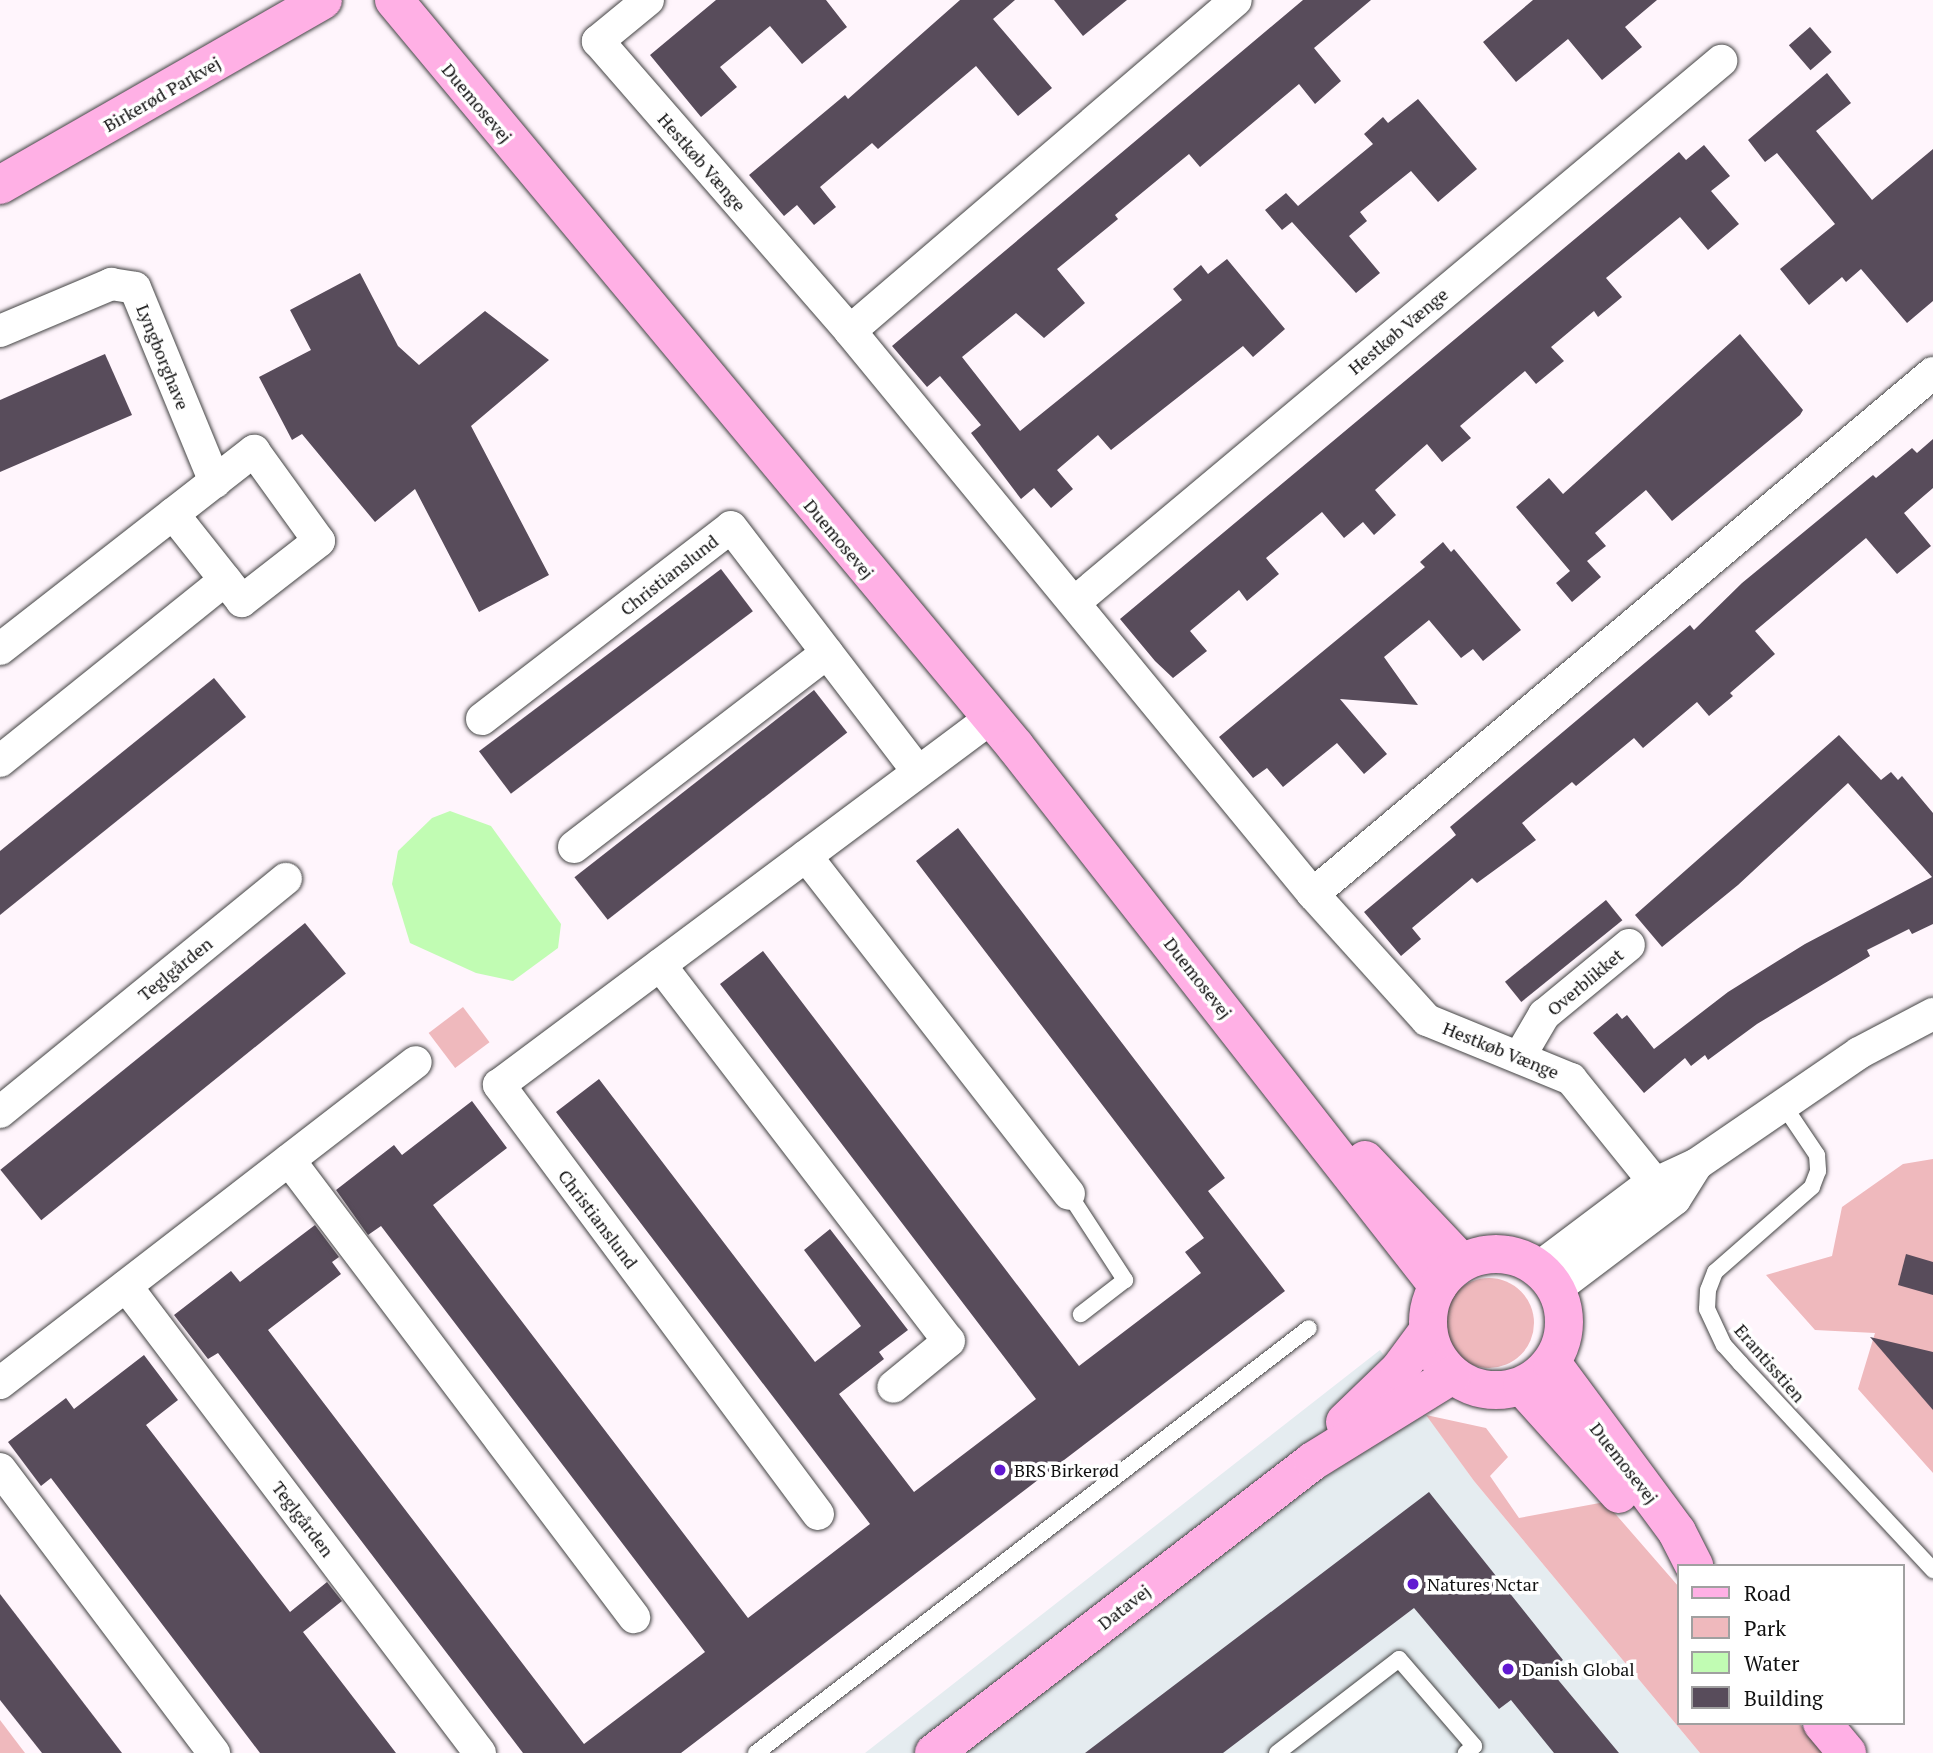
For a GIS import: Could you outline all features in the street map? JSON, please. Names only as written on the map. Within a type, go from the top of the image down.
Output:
[{"type":"street","name":"Birkerød Parkvej","points":[[0,184],[323,0]]},
{"type":"street","name":"Duemosevej","points":[[394,0],[991,718],[1289,1092],[1308,1100],[1450,1275]]},
{"type":"street","name":"Hestkøb Vænge","points":[[648,0],[597,41],[850,331],[1313,894],[1427,1020],[1571,1079],[1654,1182]]},
{"type":"street","points":[[850,331],[1236,0]]},
{"type":"street","name":"Hestkøb Vænge","points":[[1075,602],[1721,61]]},
{"type":"street","name":"Lyngborghave","points":[[0,331],[111,284],[135,288],[215,482]]},
{"type":"street","points":[[1313,894],[1933,373]]},
{"type":"street","points":[[0,649],[173,514],[254,452],[318,541],[242,601],[173,514]]},
{"type":"street","name":"Christianslund","points":[[482,719],[731,527],[918,772]]},
{"type":"street","points":[[0,761],[225,580]]},
{"type":"street","points":[[575,847],[827,653]]},
{"type":"street","name":"Christianslund","points":[[818,1514],[499,1085],[991,718]]},
{"type":"street","points":[[806,856],[1069,1194]]},
{"type":"street","name":"Teglgården","points":[[0,1112],[286,879]]},
{"type":"street","name":"Overblikket","points":[[1520,1056],[1544,1015],[1629,945]]},
{"type":"street","points":[[660,965],[948,1342],[893,1387]]},
{"type":"street","points":[[1547,1279],[1654,1182],[1698,1164],[1782,1103],[1859,1053],[1933,1014]]},
{"type":"street","points":[[0,1383],[416,1062]]},
{"type":"street","points":[[289,1160],[634,1617]]},
{"type":"street","points":[[1547,1279],[1675,1199],[1698,1164]]},
{"type":"street","points":[[1497,1254],[1519,1258],[1547,1279],[1565,1327],[1552,1363],[1522,1386],[1478,1389],[1452,1375],[1440,1363],[1428,1331],[1429,1312],[1450,1275],[1497,1254]]},
{"type":"street","name":"Teglgården","points":[[126,1286],[480,1753]]},
{"type":"street","name":"Datavej","points":[[1313,1461],[1329,1436],[1399,1370],[1428,1331]]},
{"type":"street","name":"Duemosevej","points":[[1552,1363],[1570,1393],[1677,1532],[1691,1564]]},
{"type":"street","name":"Datavej","points":[[934,1753],[1313,1461],[1452,1375]]},
{"type":"street","name":"Duemosevej","points":[[1522,1386],[1690,1564]]},
{"type":"street","points":[[0,1469],[214,1753]]},
{"type":"street","points":[[1824,1725],[1847,1753]]},
{"type":"lane","name":"Erantisstien","points":[[1782,1103],[1817,1155],[1818,1171],[1812,1187],[1715,1272],[1708,1290],[1707,1309],[1724,1345],[1933,1570]]},
{"type":"lane","points":[[1069,1194],[1125,1280],[1081,1314]]},
{"type":"lane","points":[[756,1753],[1309,1328]]},
{"type":"lane","points":[[1277,1753],[1399,1659],[1474,1746],[1466,1753]]},
{"type":"shaded area","points":[[1380,1350],[1474,1481],[1700,1753],[865,1753]]},
{"type":"green space","points":[[463,1007],[489,1042],[455,1068],[429,1033]]},
{"type":"green space","points":[[1933,1159],[1933,1473],[1858,1389],[1875,1333],[1815,1330],[1766,1275],[1832,1256],[1842,1207],[1903,1164]]},
{"type":"green space","points":[[1480,1278],[1498,1278],[1514,1285],[1527,1298],[1534,1314],[1534,1332],[1527,1348],[1514,1361],[1498,1368],[1480,1368],[1464,1361],[1451,1348],[1444,1332],[1444,1314],[1451,1298],[1464,1285]]},
{"type":"green space","points":[[1426,1415],[1486,1428],[1508,1457],[1490,1476],[1519,1518],[1605,1502],[1678,1586],[1678,1725],[1801,1725],[1824,1753],[1700,1753],[1474,1481]]},
{"type":"green space","points":[[0,1720],[25,1753],[0,1753]]},
{"type":"water","points":[[450,811],[491,826],[561,924],[558,948],[513,981],[476,973],[410,943],[392,884],[398,851],[432,818]]},
{"type":"building","points":[[716,0],[826,0],[847,27],[802,64],[770,26],[720,67],[737,87],[701,117],[650,55]]},
{"type":"building","points":[[960,0],[1015,0],[993,19],[1052,88],[1018,116],[976,66],[878,149],[872,143],[820,187],[836,207],[814,225],[797,205],[784,216],[749,175],[845,95],[848,99]]},
{"type":"building","points":[[1054,0],[1127,0],[1083,36]]},
{"type":"building","points":[[1303,0],[1371,0],[1314,48],[1341,81],[1315,104],[1299,84],[1200,167],[1189,154],[1115,215],[1118,219],[1057,269],[1085,303],[1044,338],[1016,313],[962,357],[1020,431],[1182,300],[1173,289],[1201,265],[1208,274],[1227,259],[1285,329],[1253,357],[1243,346],[1111,450],[1098,435],[1057,470],[1073,489],[1051,508],[1034,488],[1021,499],[971,433],[981,425],[940,376],[927,387],[892,346]]},
{"type":"building","points":[[1533,0],[1657,0],[1625,27],[1642,47],[1602,80],[1568,39],[1516,82],[1483,42]]},
{"type":"building","points":[[1810,27],[1832,52],[1811,70],[1789,45]]},
{"type":"building","points":[[1827,73],[1851,103],[1816,131],[1872,200],[1933,149],[1933,301],[1907,323],[1861,269],[1846,282],[1842,277],[1809,305],[1780,269],[1835,224],[1777,153],[1765,162],[1748,140]]},
{"type":"building","points":[[1418,99],[1477,169],[1438,202],[1411,171],[1360,212],[1367,221],[1349,236],[1380,273],[1356,293],[1292,222],[1282,230],[1265,210],[1286,193],[1298,206],[1373,144],[1364,134],[1383,117],[1388,123]]},
{"type":"building","points":[[1704,145],[1730,176],[1711,191],[1739,224],[1708,250],[1680,217],[1606,278],[1622,297],[1598,317],[1594,311],[1551,347],[1564,361],[1536,384],[1525,371],[1460,426],[1471,438],[1442,462],[1427,444],[1375,490],[1396,515],[1374,535],[1363,522],[1344,538],[1322,512],[1266,558],[1279,574],[1247,601],[1239,590],[1190,631],[1207,651],[1173,678],[1155,661],[1120,619],[1679,152],[1686,160]]},
{"type":"building","points":[[360,273],[398,346],[419,365],[485,311],[549,360],[471,426],[549,575],[479,612],[415,489],[375,522],[302,434],[292,440],[259,377],[311,350],[290,310]]},
{"type":"building","points":[[1740,334],[1803,410],[1800,415],[1672,521],[1646,490],[1595,533],[1606,546],[1587,561],[1601,577],[1572,602],[1556,583],[1570,571],[1516,507],[1549,478],[1563,494]]},
{"type":"building","points":[[105,354],[132,415],[0,472],[0,400]]},
{"type":"building","points":[[1933,439],[1933,488],[1904,513],[1931,546],[1897,574],[1866,538],[1755,631],[1775,654],[1730,693],[1733,696],[1709,716],[1697,702],[1643,748],[1634,738],[1576,786],[1572,782],[1522,823],[1536,840],[1477,883],[1472,878],[1412,928],[1421,939],[1401,956],[1364,912],[1456,835],[1450,827],[1690,625],[1694,630],[1742,583],[1873,475],[1876,478],[1912,448],[1917,453]]},
{"type":"building","points":[[1443,542],[1451,552],[1454,549],[1521,630],[1483,661],[1473,649],[1461,658],[1429,620],[1384,657],[1418,705],[1340,699],[1387,754],[1364,774],[1337,743],[1283,787],[1267,768],[1253,778],[1219,737],[1425,567],[1420,562]]},
{"type":"building","points":[[721,569],[753,611],[511,794],[479,751]]},
{"type":"building","points":[[214,678],[246,717],[0,915],[0,851]]},
{"type":"building","points":[[814,690],[847,733],[608,920],[574,877]]},
{"type":"building","points":[[1839,735],[1881,780],[1891,772],[1898,780],[1902,776],[1933,813],[1933,924],[1912,934],[1909,929],[1867,950],[1870,956],[1757,1024],[1708,1060],[1705,1055],[1691,1066],[1685,1058],[1644,1093],[1593,1033],[1617,1013],[1622,1019],[1627,1015],[1654,1049],[1728,992],[1805,944],[1932,877],[1848,783],[1738,885],[1662,947],[1635,915]]},
{"type":"building","points":[[958,828],[1225,1178],[1208,1191],[1285,1291],[681,1753],[523,1753],[218,1353],[208,1359],[174,1315],[231,1271],[240,1282],[315,1225],[339,1257],[332,1262],[341,1274],[268,1330],[584,1744],[705,1652],[381,1226],[368,1235],[336,1190],[394,1145],[402,1155],[472,1101],[507,1148],[433,1205],[748,1618],[870,1524],[556,1112],[599,1079],[815,1362],[861,1326],[804,1250],[830,1229],[908,1330],[879,1352],[884,1359],[839,1394],[914,1492],[1036,1399],[720,984],[763,951],[1079,1366],[1201,1273],[1185,1252],[1204,1238],[916,861]]},
{"type":"building","points":[[1606,900],[1622,920],[1521,1002],[1505,982]]},
{"type":"building","points":[[305,923],[346,974],[41,1220],[0,1170]]},
{"type":"building","points":[[1906,1254],[1933,1262],[1933,1295],[1898,1285]]},
{"type":"building","points":[[1870,1337],[1933,1352],[1933,1410]]},
{"type":"building","points":[[144,1355],[178,1400],[146,1425],[290,1612],[327,1582],[342,1601],[303,1632],[396,1753],[260,1753],[51,1478],[41,1486],[8,1442],[66,1398],[74,1409]]},
{"type":"building","points":[[1429,1492],[1563,1660],[1550,1670],[1619,1753],[1554,1753],[1511,1700],[1499,1709],[1414,1608],[1223,1753],[1085,1753]]},
{"type":"building","points":[[0,1594],[122,1753],[42,1753],[0,1700]]},
{"type":"place","name":"BRS Birkerød","points":[[1000,1470]]},
{"type":"place","name":"Natures Nctar","points":[[1413,1584]]},
{"type":"place","name":"Danish Global","points":[[1508,1669]]}]
